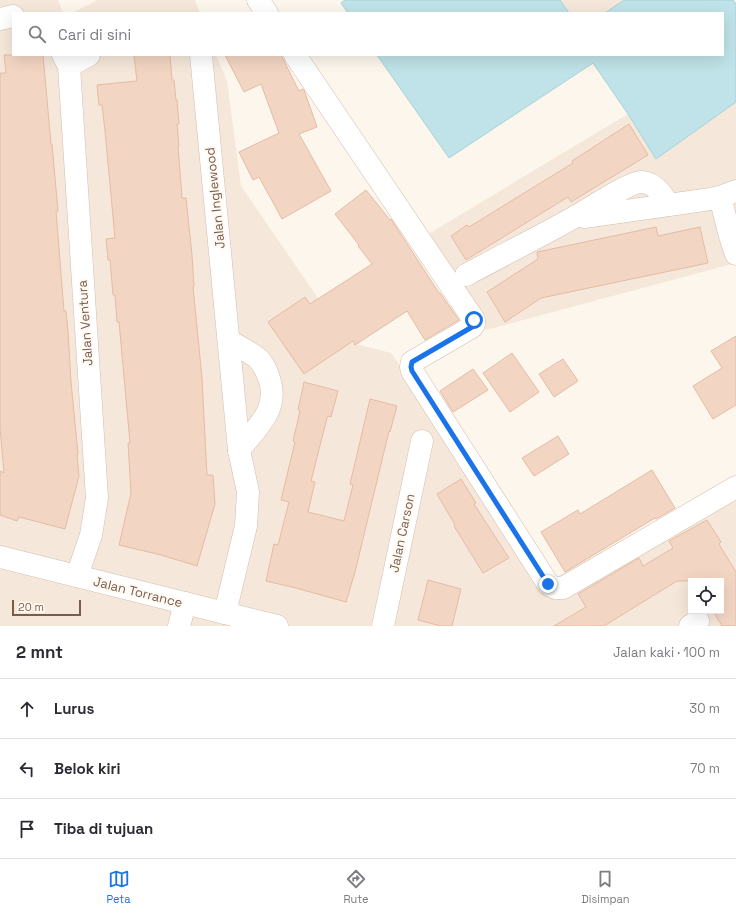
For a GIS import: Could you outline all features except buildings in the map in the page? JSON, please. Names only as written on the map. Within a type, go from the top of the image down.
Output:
[{"type":"street","points":[[258,0],[266,12]]},
{"type":"street","points":[[0,19],[12,16]]},
{"type":"street","points":[[66,61],[85,56]]},
{"type":"street","name":"Jalan Inglewood","points":[[201,56],[239,450],[248,492],[246,526],[225,613]]},
{"type":"street","points":[[296,56],[474,320],[472,327],[412,362],[412,371],[548,584],[555,588],[563,588],[736,487]]},
{"type":"street","name":"Jalan Ventura","points":[[66,61],[97,498],[91,535],[77,576]]},
{"type":"street","points":[[466,274],[571,219],[629,185],[641,182],[652,186],[662,194],[668,204],[704,200],[728,194],[730,236],[736,254]]},
{"type":"street","points":[[229,341],[256,357],[264,367],[272,388],[272,403],[267,414],[239,450]]},
{"type":"street","name":"Jalan Carson","points":[[383,626],[422,441]]},
{"type":"street","name":"Jalan Torrance","points":[[0,557],[276,626]]},
{"type":"street","points":[[179,626],[185,603]]},
{"type":"shaded area","points":[[0,0],[58,0],[63,12],[12,12],[12,56],[216,56],[227,81],[241,186],[348,342],[391,353],[482,479],[544,584],[736,476],[736,626],[0,626]]},
{"type":"shaded area","points":[[98,0],[195,0],[200,12],[74,12]]},
{"type":"shaded area","points":[[560,0],[624,0],[606,12],[568,12]]},
{"type":"shaded area","points":[[736,102],[736,263],[486,330],[425,236],[628,114],[656,159]]},
{"type":"water","points":[[345,0],[560,0],[568,12],[347,12],[341,3]]},
{"type":"water","points":[[624,0],[733,0],[736,4],[736,102],[656,159],[628,114],[593,63],[449,158],[378,56],[724,56],[724,12],[606,12]]},
{"type":"route","points":[[474,320],[472,327],[412,362],[412,371],[548,584]]}]
